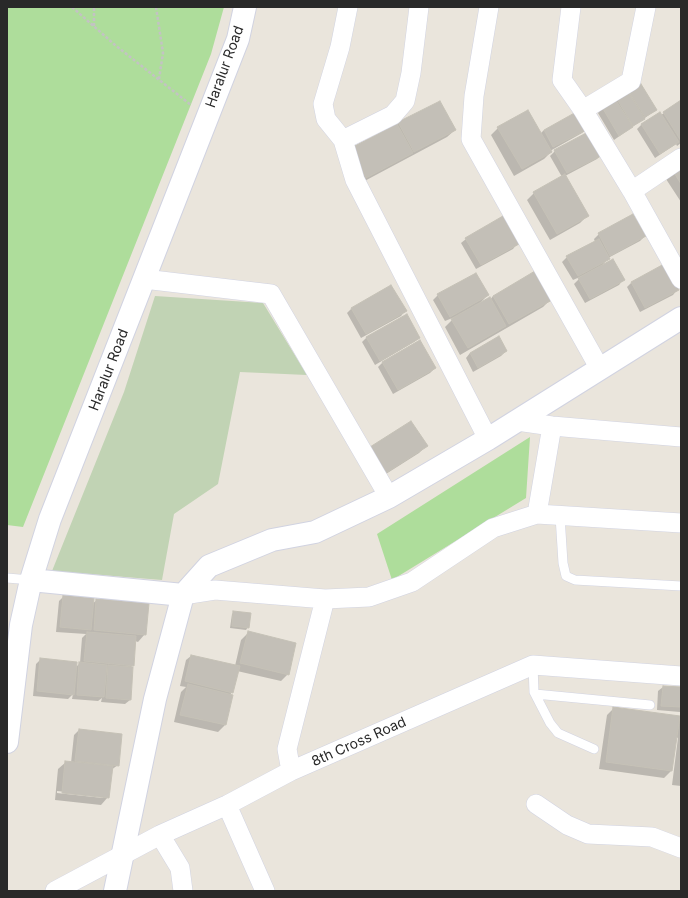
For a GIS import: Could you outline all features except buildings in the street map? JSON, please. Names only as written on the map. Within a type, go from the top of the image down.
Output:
[{"type":"street","name":"Haralur Road","points":[[7,742],[21,625],[31,580],[50,519],[238,39],[245,7]]},
{"type":"street","points":[[348,7],[340,47],[323,104],[326,119],[343,140],[355,180],[488,439]]},
{"type":"street","points":[[343,140],[393,115],[405,101],[411,73],[419,7]]},
{"type":"street","points":[[489,7],[474,96],[471,139],[600,369]]},
{"type":"street","points":[[571,7],[562,80],[583,110],[632,191],[681,279]]},
{"type":"street","points":[[583,110],[631,81],[646,7]]},
{"type":"street","points":[[632,191],[681,158]]},
{"type":"street","points":[[144,279],[271,294],[389,497]]},
{"type":"street","points":[[115,891],[155,699],[183,595],[209,566],[272,540],[315,532],[389,497],[488,439],[681,318]]},
{"type":"street","points":[[517,421],[552,426],[681,437]]},
{"type":"street","points":[[538,514],[552,426]]},
{"type":"street","points":[[31,580],[183,595],[215,590],[325,599],[369,597],[412,582],[493,528],[538,514],[681,523]]},
{"type":"street","points":[[291,771],[287,749],[325,599]]},
{"type":"street","name":"8th Cross Road","points":[[55,891],[160,835],[227,805],[291,771],[533,665],[681,676]]},
{"type":"street","points":[[536,804],[567,825],[588,834],[652,838],[681,848]]},
{"type":"street","points":[[227,805],[265,891]]},
{"type":"street","points":[[160,835],[180,868],[183,891]]},
{"type":"lane","points":[[560,516],[563,563],[566,576],[575,580],[681,586]]},
{"type":"lane","points":[[7,578],[31,580]]},
{"type":"lane","points":[[533,665],[535,694],[550,723],[558,733],[594,749]]},
{"type":"lane","points":[[535,694],[650,705]]},
{"type":"path","points":[[72,7],[207,118]]},
{"type":"path","points":[[94,7],[94,26]]},
{"type":"path","points":[[156,7],[163,53],[159,79]]},
{"type":"green space","points":[[7,7],[224,7],[211,54],[23,527],[7,525]]},
{"type":"green space","points":[[155,296],[263,303],[307,375],[240,372],[218,484],[174,514],[162,580],[52,571],[124,392]]},
{"type":"green space","points":[[530,437],[526,498],[392,580],[377,534]]}]
